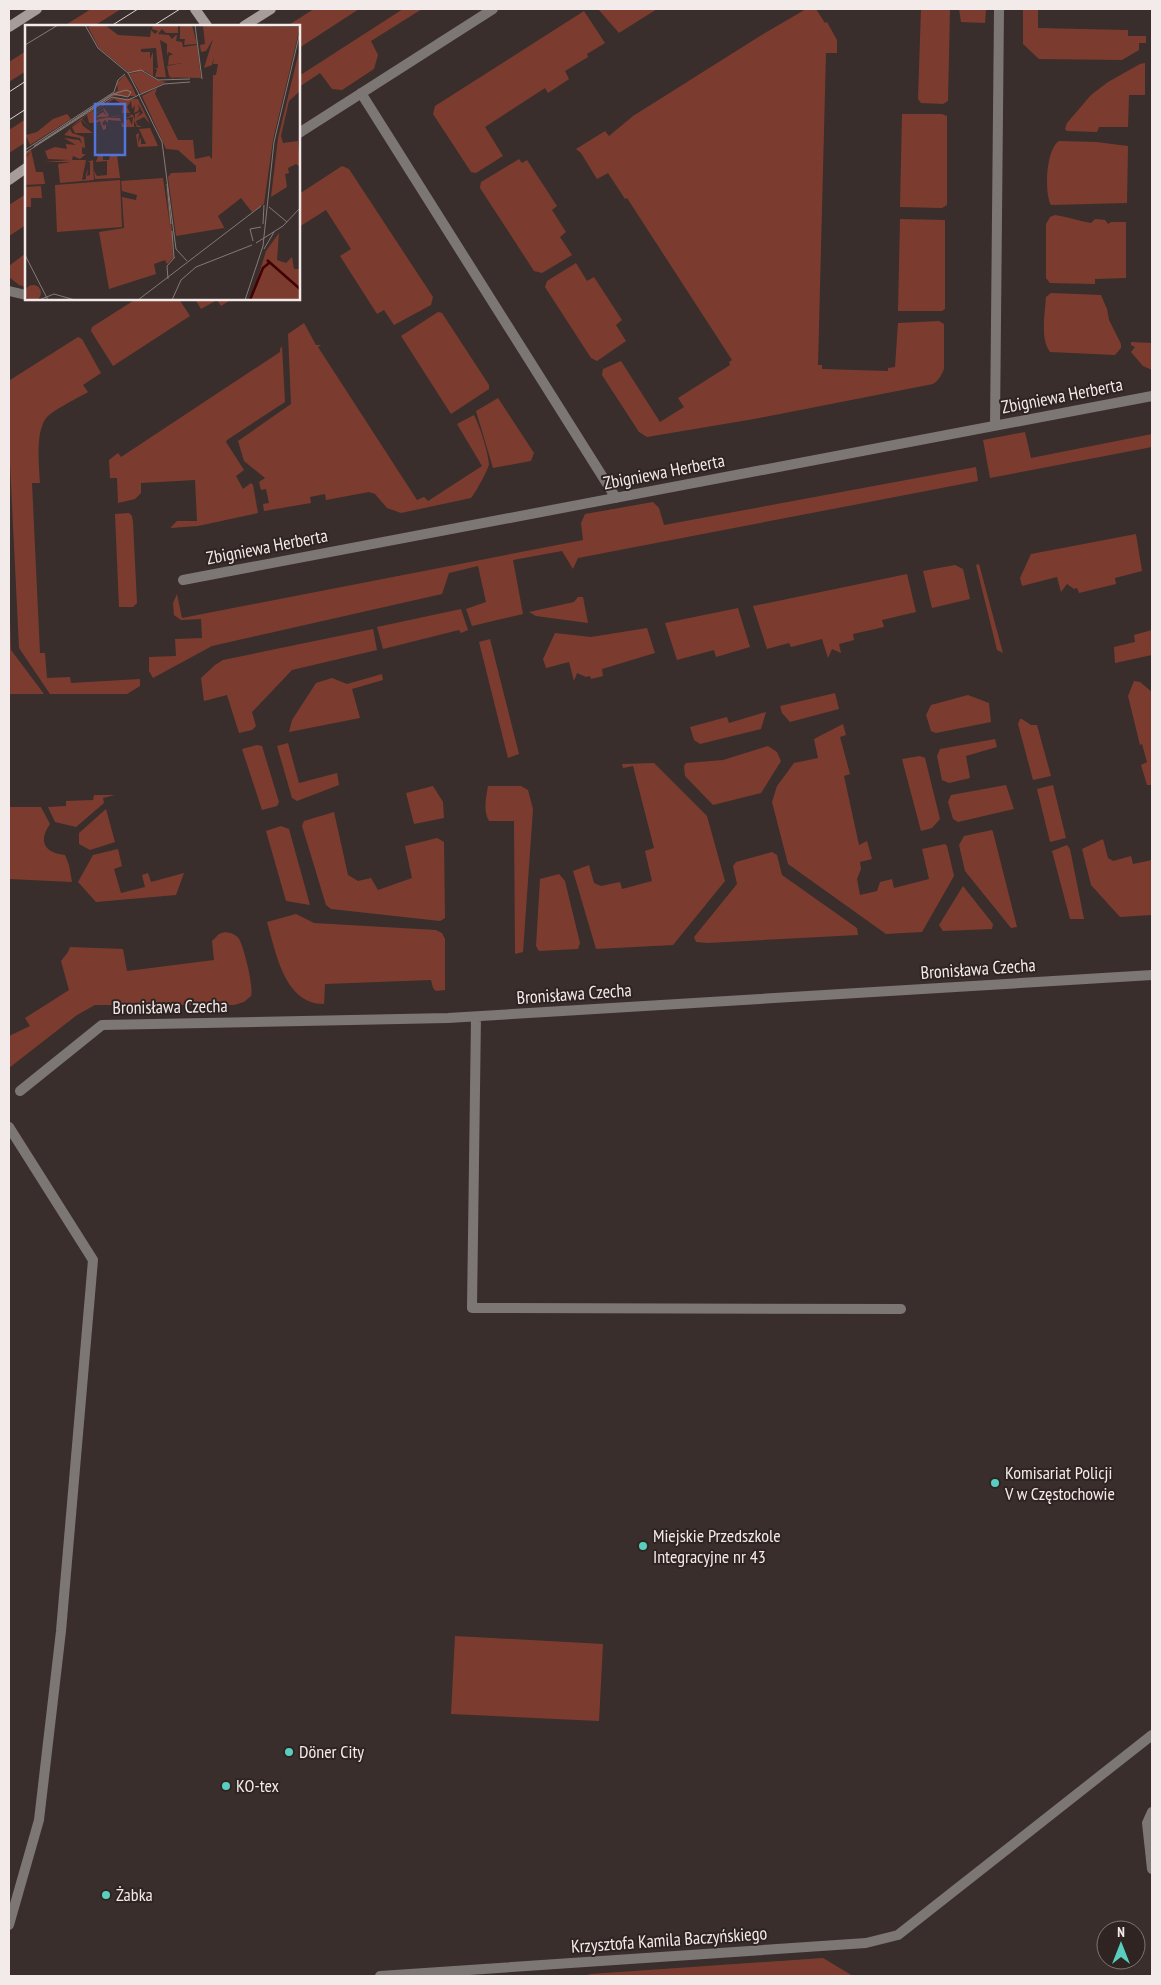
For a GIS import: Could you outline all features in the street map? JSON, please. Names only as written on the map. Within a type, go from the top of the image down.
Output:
[{"type":"main road","points":[[9,27],[37,9]]},
{"type":"main road","points":[[195,9],[206,25]]},
{"type":"main road","points":[[246,25],[271,9]]},
{"type":"main road","points":[[9,180],[25,169]]},
{"type":"street","points":[[300,132],[494,9]]},
{"type":"street","points":[[995,425],[999,9]]},
{"type":"street","points":[[361,93],[616,498]]},
{"type":"street","points":[[9,290],[25,296]]},
{"type":"street","name":"Zbigniewa Herberta","points":[[183,580],[1152,396]]},
{"type":"street","name":"Bronisława Czecha","points":[[20,1091],[102,1025],[476,1017],[1152,975]]},
{"type":"street","points":[[476,1017],[472,1308],[901,1309]]},
{"type":"street","points":[[9,1127],[93,1260],[61,1631],[39,1820],[9,1925]]},
{"type":"street","name":"Krzysztofa Kamila Baczyńskiego","points":[[380,1976],[866,1943],[898,1935],[1152,1735]]},
{"type":"street","points":[[1152,1812],[1148,1823],[1152,1869]]},
{"type":"shaded area","points":[[91,9],[121,9],[96,25],[66,25]]},
{"type":"shaded area","points":[[314,9],[359,9],[300,47],[300,25],[289,25]]},
{"type":"shaded area","points":[[403,9],[422,9],[371,41],[378,55],[374,69],[342,90],[332,89],[320,73],[300,86],[300,75]]},
{"type":"shaded area","points":[[598,9],[657,9],[619,33]]},
{"type":"shaded area","points":[[806,9],[816,9],[825,23],[827,22],[837,40],[837,53],[826,53],[818,365],[822,365],[822,369],[888,371],[888,368],[895,367],[898,323],[939,321],[944,324],[944,369],[940,378],[933,384],[754,419],[647,437],[639,432],[602,375],[603,369],[621,361],[660,422],[684,407],[678,398],[730,365],[729,362],[732,360],[627,198],[625,199],[608,173],[597,179],[581,153],[576,149],[605,131],[609,136],[633,116]]},
{"type":"shaded area","points":[[921,9],[950,9],[948,101],[943,104],[921,103],[918,99]]},
{"type":"shaded area","points":[[959,9],[986,9],[985,23],[961,22]]},
{"type":"shaded area","points":[[1023,9],[1038,9],[1038,28],[1128,30],[1128,36],[1146,36],[1146,43],[1139,43],[1139,50],[1122,60],[1039,59],[1023,44]]},
{"type":"shaded area","points":[[584,11],[605,43],[587,54],[588,57],[565,71],[569,79],[548,93],[545,88],[485,127],[503,156],[476,173],[471,172],[433,114],[435,106]]},
{"type":"shaded area","points":[[25,52],[25,72],[9,82],[9,62]]},
{"type":"shaded area","points":[[1145,63],[1145,95],[1129,95],[1128,127],[1099,127],[1097,132],[1067,131],[1065,129],[1067,123],[1091,95],[1108,82]]},
{"type":"shaded area","points":[[902,114],[942,114],[947,116],[947,205],[942,208],[900,207]]},
{"type":"shaded area","points":[[25,120],[25,143],[9,153],[9,130]]},
{"type":"shaded area","points":[[1059,141],[1096,142],[1128,146],[1127,203],[1051,205],[1047,191],[1049,162],[1051,153]]},
{"type":"shaded area","points":[[519,159],[522,163],[527,160],[557,206],[552,210],[566,232],[560,237],[572,255],[542,273],[534,271],[480,188],[481,182]]},
{"type":"shaded area","points":[[342,166],[349,169],[433,297],[431,305],[394,325],[384,310],[377,314],[340,256],[351,249],[326,210],[300,226],[300,193]]},
{"type":"shaded area","points":[[25,195],[25,226],[9,236],[9,205]]},
{"type":"shaded area","points":[[1055,215],[1091,223],[1095,219],[1105,220],[1108,224],[1111,222],[1126,222],[1126,278],[1095,279],[1095,284],[1050,283],[1046,278],[1046,224],[1050,217]]},
{"type":"shaded area","points":[[900,219],[945,220],[945,309],[942,311],[898,311]]},
{"type":"shaded area","points":[[25,254],[25,287],[19,285],[9,277],[9,266]]},
{"type":"shaded area","points":[[576,263],[587,281],[594,277],[622,320],[616,325],[626,341],[597,361],[591,358],[545,287],[547,281]]},
{"type":"shaded area","points":[[1051,293],[1101,295],[1109,320],[1121,344],[1121,348],[1115,355],[1050,352],[1045,340],[1044,326],[1046,297]]},
{"type":"shaded area","points":[[134,300],[180,300],[190,316],[113,366],[91,331],[92,327]]},
{"type":"shaded area","points":[[196,300],[217,300],[201,309]]},
{"type":"shaded area","points":[[217,300],[230,300],[221,306]]},
{"type":"shaded area","points":[[438,312],[442,313],[489,385],[489,389],[451,414],[401,336]]},
{"type":"shaded area","points":[[304,323],[316,345],[321,345],[318,347],[417,500],[424,497],[428,501],[482,466],[457,424],[474,415],[483,439],[489,464],[482,481],[471,498],[401,513],[387,508],[375,494],[369,492],[326,500],[325,494],[310,497],[311,503],[264,511],[263,504],[269,503],[266,489],[261,490],[259,482],[265,478],[244,461],[238,441],[291,404],[288,334]]},
{"type":"shaded area","points":[[78,337],[82,339],[101,373],[83,385],[88,392],[55,411],[43,423],[39,439],[40,483],[32,483],[40,653],[45,653],[47,678],[70,677],[71,683],[140,679],[140,686],[127,694],[50,694],[19,648],[9,443],[10,380]]},
{"type":"shaded area","points":[[1131,342],[1152,343],[1152,370],[1143,366],[1131,352],[1135,347],[1131,345]]},
{"type":"shaded area","points":[[282,346],[285,402],[226,442],[244,470],[236,476],[243,489],[251,483],[253,485],[258,513],[198,526],[170,528],[177,521],[197,521],[195,480],[141,483],[141,493],[135,499],[118,503],[117,478],[110,478],[109,460],[118,453],[121,457],[280,352]]},
{"type":"shaded area","points":[[498,398],[534,453],[531,461],[493,468],[476,411]]},
{"type":"shaded area","points":[[1025,432],[1031,458],[1152,434],[1152,447],[990,478],[983,440]]},
{"type":"shaded area","points":[[976,467],[978,481],[578,558],[573,569],[562,551],[513,560],[523,614],[472,626],[466,609],[486,602],[478,566],[449,573],[442,594],[212,646],[153,678],[149,671],[149,657],[176,656],[175,639],[202,638],[201,619],[181,620],[174,615],[173,603],[177,594],[182,618],[583,540],[581,523],[585,514],[653,502],[659,508],[664,525]]},
{"type":"shaded area","points":[[129,513],[132,516],[133,522],[137,603],[133,607],[119,607],[115,514]]},
{"type":"shaded area","points":[[1136,534],[1142,571],[1115,578],[1116,584],[1079,593],[1077,588],[1074,589],[1067,584],[1061,592],[1057,577],[1022,586],[1020,578],[1031,554]]},
{"type":"shaded area","points":[[979,564],[1003,653],[997,650],[976,565]]},
{"type":"shaded area","points":[[955,565],[963,569],[970,599],[932,608],[923,571]]},
{"type":"shaded area","points":[[907,574],[916,612],[882,620],[884,627],[853,634],[854,640],[839,644],[841,653],[832,649],[828,658],[822,639],[791,647],[789,643],[767,649],[753,606]]},
{"type":"shaded area","points":[[9,592],[11,650],[44,694],[9,694]]},
{"type":"shaded area","points":[[578,597],[583,597],[588,623],[536,616],[529,612],[574,602]]},
{"type":"shaded area","points":[[738,608],[750,647],[716,657],[714,650],[677,660],[665,623]]},
{"type":"shaded area","points":[[461,609],[468,630],[461,633],[459,630],[383,649],[377,627]]},
{"type":"shaded area","points":[[647,628],[655,653],[602,669],[603,676],[591,679],[590,676],[586,677],[577,673],[574,681],[569,662],[546,668],[543,659],[555,633],[591,637]]},
{"type":"shaded area","points":[[373,629],[377,650],[292,670],[252,712],[256,726],[252,730],[239,733],[227,695],[204,701],[201,678],[223,660]]},
{"type":"shaded area","points":[[1152,630],[1152,655],[1115,663],[1114,647],[1135,642],[1134,635]]},
{"type":"shaded area","points":[[490,639],[519,754],[508,758],[479,642]]},
{"type":"shaded area","points":[[382,674],[383,680],[352,689],[360,718],[289,732],[292,720],[316,683],[332,678],[347,684]]},
{"type":"shaded area","points":[[1134,681],[1140,682],[1152,692],[1152,785],[1147,785],[1141,765],[1147,762],[1142,744],[1140,745],[1128,696]]},
{"type":"shaded area","points":[[835,693],[839,709],[790,722],[782,713],[780,706]]},
{"type":"shaded area","points":[[968,695],[989,703],[991,722],[936,733],[931,731],[926,715],[931,705]]},
{"type":"shaded area","points":[[766,712],[761,729],[700,744],[694,740],[690,727],[727,717],[729,723]]},
{"type":"shaded area","points":[[1020,719],[1031,725],[1037,725],[1051,776],[1033,780],[1018,724]]},
{"type":"shaded area","points":[[843,724],[846,735],[840,737],[850,774],[844,776],[859,845],[867,841],[872,859],[860,862],[861,869],[857,879],[860,895],[877,891],[880,882],[892,879],[894,888],[929,879],[922,849],[945,844],[947,846],[954,876],[922,932],[886,934],[788,864],[772,802],[777,786],[794,763],[818,758],[814,739]]},
{"type":"shaded area","points":[[995,739],[997,747],[966,756],[970,778],[949,783],[942,780],[937,756],[940,749]]},
{"type":"shaded area","points":[[288,743],[299,783],[337,773],[339,785],[297,801],[292,798],[277,746]]},
{"type":"shaded area","points":[[257,745],[262,746],[279,802],[277,806],[262,810],[242,749]]},
{"type":"shaded area","points":[[768,746],[777,752],[781,761],[761,793],[713,805],[685,776],[684,766],[686,763],[723,760]]},
{"type":"shaded area","points":[[920,756],[925,758],[940,819],[932,828],[921,831],[902,759]]},
{"type":"shaded area","points":[[654,763],[707,816],[725,881],[673,945],[596,949],[573,871],[589,865],[594,883],[601,886],[620,882],[622,889],[652,881],[645,851],[654,848],[633,766],[623,768],[622,764]]},
{"type":"shaded area","points":[[1006,785],[1014,809],[958,822],[953,819],[948,802],[951,795]]},
{"type":"shaded area","points":[[1053,785],[1066,838],[1050,842],[1037,789]]},
{"type":"shaded area","points":[[433,786],[443,802],[444,818],[414,824],[406,793]]},
{"type":"shaded area","points":[[488,786],[521,786],[528,790],[533,809],[523,952],[515,954],[514,821],[489,821],[486,808]]},
{"type":"shaded area","points":[[94,795],[115,795],[103,798],[104,803],[76,827],[55,822],[48,807],[66,806],[66,801],[93,800]]},
{"type":"shaded area","points":[[9,807],[41,807],[50,824],[44,836],[45,845],[52,852],[65,855],[72,882],[9,879]]},
{"type":"shaded area","points":[[106,809],[115,842],[90,850],[79,844],[79,833]]},
{"type":"shaded area","points":[[334,812],[348,875],[358,881],[371,878],[378,890],[412,878],[405,846],[437,838],[444,842],[445,918],[440,921],[331,909],[326,905],[302,826],[304,821]]},
{"type":"shaded area","points":[[281,826],[289,829],[310,905],[286,901],[266,831]]},
{"type":"shaded area","points":[[992,830],[1017,927],[1011,928],[965,871],[959,845],[964,836]]},
{"type":"shaded area","points":[[1103,839],[1108,858],[1113,861],[1131,856],[1133,864],[1152,860],[1152,915],[1120,917],[1091,885],[1082,849]]},
{"type":"shaded area","points":[[1067,845],[1070,849],[1084,919],[1070,919],[1052,851]]},
{"type":"shaded area","points":[[118,849],[122,866],[114,869],[121,893],[145,887],[142,875],[148,873],[151,882],[184,873],[176,895],[96,902],[78,882],[93,855]]},
{"type":"shaded area","points":[[772,852],[777,855],[782,875],[857,928],[858,935],[708,943],[696,942],[694,937],[737,884],[733,866],[736,862]]},
{"type":"shaded area","points":[[559,874],[565,881],[580,943],[578,949],[539,951],[536,946],[540,879]]},
{"type":"shaded area","points":[[963,886],[993,924],[992,929],[943,931],[939,925]]},
{"type":"shaded area","points":[[296,914],[314,923],[436,930],[442,933],[445,939],[445,990],[436,991],[431,980],[325,984],[324,1004],[310,1002],[299,995],[284,974],[278,961],[267,922]]},
{"type":"shaded area","points":[[225,932],[238,937],[246,958],[252,992],[251,996],[244,1002],[234,1005],[95,1005],[77,1015],[9,1068],[9,1036],[30,1026],[25,1018],[69,990],[61,961],[70,947],[123,949],[127,971],[214,960],[212,941],[219,934]]},
{"type":"shaded area","points":[[455,1636],[603,1644],[599,1721],[451,1714]]},
{"type":"shaded area","points":[[823,1958],[853,1976],[586,1976],[590,1974]]},
{"type":"tram line","points":[[113,25],[138,9]]},
{"type":"tram line","points":[[155,25],[180,9]]},
{"type":"tram line","points":[[9,92],[25,82]]},
{"type":"tram line","points":[[9,120],[25,110]]},
{"type":"place","name":"Komisariat Policji V w Częstochowie","points":[[995,1483]]},
{"type":"place","name":"Miejskie Przedszkole Integracyjne nr 43","points":[[643,1546]]},
{"type":"place","name":"Döner City","points":[[289,1752]]},
{"type":"place","name":"KO-tex","points":[[226,1786]]},
{"type":"place","name":"Żabka","points":[[106,1895]]}]
